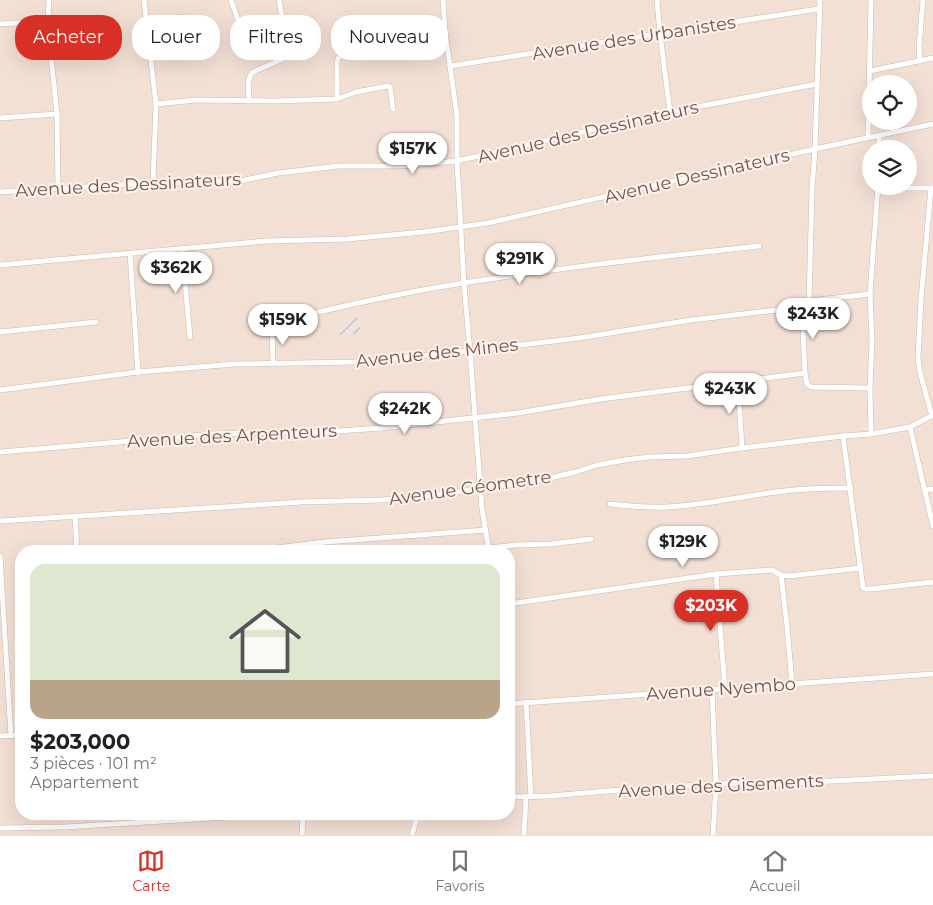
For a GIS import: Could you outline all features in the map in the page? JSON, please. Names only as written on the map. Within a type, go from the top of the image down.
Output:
[{"type":"street","points":[[48,15],[49,0]]},
{"type":"street","points":[[144,0],[146,15]]},
{"type":"street","points":[[231,0],[236,15]]},
{"type":"street","points":[[249,101],[250,74],[286,56],[287,46],[279,0]]},
{"type":"street","points":[[443,0],[443,15]]},
{"type":"street","points":[[657,0],[670,112]]},
{"type":"street","points":[[809,301],[818,9],[820,0]]},
{"type":"street","points":[[868,138],[871,0]]},
{"type":"street","points":[[920,61],[919,47],[923,0]]},
{"type":"street","name":"Avenue des Urbanistes","points":[[450,66],[818,9]]},
{"type":"street","points":[[0,24],[15,23]]},
{"type":"street","points":[[448,55],[458,128],[457,161],[464,284],[480,488],[488,545]]},
{"type":"street","points":[[870,72],[933,58]]},
{"type":"street","points":[[52,60],[57,114],[58,188]]},
{"type":"street","points":[[151,60],[156,104],[152,182]]},
{"type":"street","points":[[337,99],[338,60]]},
{"type":"street","name":"Avenue des Dessinateurs","points":[[0,192],[152,182],[240,181],[278,173],[338,166],[400,166],[457,161],[670,112],[817,84]]},
{"type":"street","points":[[156,104],[196,100],[337,99],[356,92],[388,86],[390,87],[393,109]]},
{"type":"street","points":[[0,118],[57,114]]},
{"type":"street","name":"Avenue Dessinateurs","points":[[0,265],[266,241],[347,239],[424,232],[488,223],[933,124]]},
{"type":"street","points":[[917,188],[932,188],[921,299],[918,358],[920,372],[933,416]]},
{"type":"street","points":[[871,434],[872,340],[870,294],[877,195]]},
{"type":"street","points":[[273,363],[272,329],[273,323],[276,322],[358,303],[464,284],[592,265],[759,246]]},
{"type":"street","points":[[182,249],[190,337]]},
{"type":"street","points":[[130,253],[138,372]]},
{"type":"street","points":[[870,294],[809,301],[802,307],[807,384],[811,387],[870,388]]},
{"type":"street","name":"Avenue des Mines","points":[[0,390],[138,372],[235,364],[355,362],[470,351],[579,338],[691,320],[802,307]]},
{"type":"street","points":[[0,332],[96,322]]},
{"type":"street","name":"Avenue des Arpenteurs","points":[[0,452],[215,434],[350,430],[476,418],[601,399],[805,373]]},
{"type":"street","points":[[738,382],[742,448]]},
{"type":"street","name":"Avenue Géometre","points":[[0,521],[426,496],[537,481],[597,464],[611,462],[687,456],[871,434],[910,427],[933,416]]},
{"type":"street","points":[[910,427],[933,526]]},
{"type":"street","points":[[843,436],[862,586],[864,589],[871,589],[933,582]]},
{"type":"street","points":[[610,504],[674,506],[813,488],[851,488]]},
{"type":"street","points":[[924,490],[933,489]]},
{"type":"street","points":[[75,516],[77,545]]},
{"type":"street","points":[[300,545],[486,530]]},
{"type":"street","points":[[515,545],[551,544],[590,538]]},
{"type":"street","points":[[0,556],[11,736]]},
{"type":"street","points":[[515,603],[716,574],[772,570],[780,575],[789,576],[860,568]]},
{"type":"street","points":[[716,574],[725,689]]},
{"type":"street","points":[[780,575],[792,684]]},
{"type":"street","points":[[0,663],[7,663]]},
{"type":"street","name":"Avenue Nyembo","points":[[515,703],[933,674]]},
{"type":"street","points":[[712,689],[716,784],[713,835]]},
{"type":"street","points":[[524,835],[529,797],[526,702]]},
{"type":"street","points":[[0,736],[15,736]]},
{"type":"street","name":"Avenue des Gisements","points":[[515,797],[716,784],[791,783],[933,776]]},
{"type":"street","points":[[0,828],[65,827],[167,820]]},
{"type":"street","points":[[302,835],[303,820]]},
{"type":"street","points":[[412,835],[416,820]]},
{"type":"shaded area","points":[[0,0],[933,0],[933,835],[0,835]]},
{"type":"shaded area","points":[[357,316],[361,333],[338,335],[338,327]]}]
